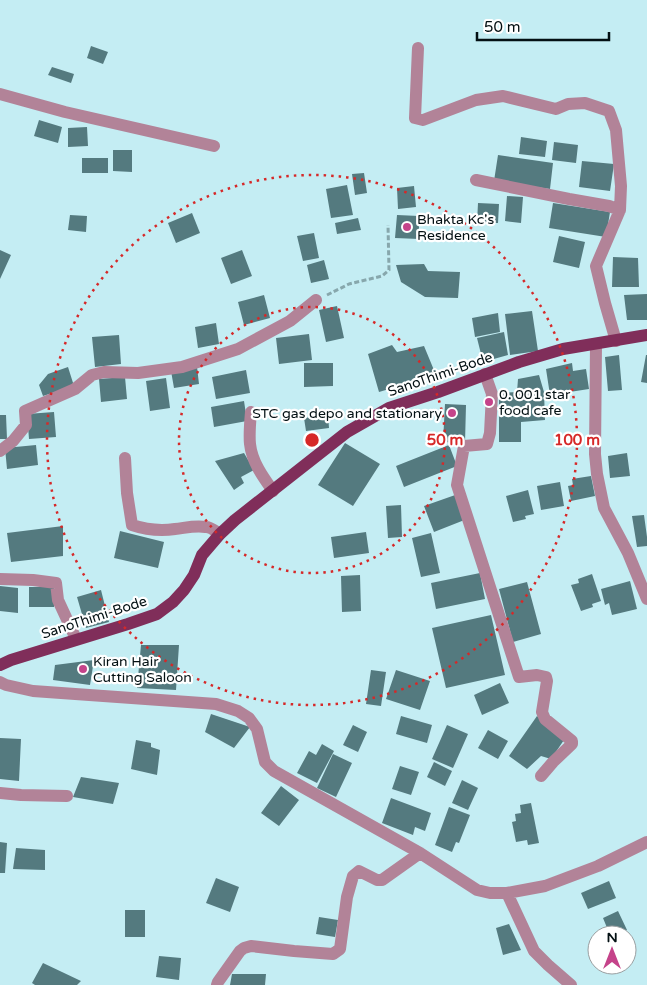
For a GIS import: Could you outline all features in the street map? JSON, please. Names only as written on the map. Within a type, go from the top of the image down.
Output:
[{"type":"main road","name":"SanoThimi-Bode","points":[[0,665],[10,660],[156,614],[173,602],[184,590],[194,575],[202,555],[235,520],[348,432],[389,408],[518,362],[563,350],[647,335]]},
{"type":"street","points":[[418,48],[415,118],[423,120],[476,100],[503,96],[556,109],[568,104],[585,103],[609,111],[616,130],[621,186],[620,210],[596,266],[616,341]]},
{"type":"street","points":[[0,94],[65,112],[214,146]]},
{"type":"street","points":[[476,180],[609,206],[620,210]]},
{"type":"street","points":[[0,451],[13,441],[26,425],[26,411],[75,390],[92,375],[104,372],[138,373],[182,367],[238,349],[290,321],[316,300]]},
{"type":"street","points":[[596,344],[597,474],[604,508],[628,553],[647,599]]},
{"type":"street","points":[[485,374],[492,394],[490,433],[487,444],[464,446],[457,485],[519,677],[537,674],[546,678],[542,712],[545,719],[572,741],[572,744],[541,776]]},
{"type":"street","points":[[251,412],[250,444],[252,455],[273,491]]},
{"type":"street","points":[[125,458],[127,493],[132,525],[160,529],[191,526],[208,527],[220,534]]},
{"type":"street","points":[[0,579],[56,583],[58,600],[76,639]]},
{"type":"street","points":[[0,682],[33,691],[216,704],[238,711],[249,718],[257,729],[265,762],[274,771],[420,853],[477,890],[507,893],[545,886],[598,866],[647,842]]},
{"type":"street","points":[[0,793],[67,796]]},
{"type":"street","points":[[218,985],[218,982],[240,951],[251,946],[333,954],[337,952],[340,949],[347,897],[353,876],[360,871],[377,880],[382,880],[420,853]]},
{"type":"street","points":[[507,893],[534,951],[571,985]]},
{"type":"path","points":[[316,300],[349,284],[382,276],[388,270],[388,225]]},
{"type":"building","points":[[91,46],[108,52],[103,64],[87,58]]},
{"type":"building","points":[[52,67],[74,74],[71,83],[48,75]]},
{"type":"building","points":[[39,120],[62,127],[58,143],[34,136]]},
{"type":"building","points":[[87,127],[88,146],[68,147],[68,128]]},
{"type":"building","points":[[521,137],[547,141],[545,157],[519,154]]},
{"type":"building","points":[[554,142],[578,145],[576,163],[552,160]]},
{"type":"building","points":[[113,150],[132,150],[132,172],[113,171]]},
{"type":"building","points":[[498,155],[553,163],[550,189],[494,181]]},
{"type":"building","points":[[82,158],[108,158],[108,173],[82,173]]},
{"type":"building","points":[[582,161],[614,164],[610,191],[579,187]]},
{"type":"building","points":[[364,173],[367,193],[355,195],[352,174]]},
{"type":"building","points":[[347,185],[353,215],[331,218],[326,189]]},
{"type":"building","points":[[414,186],[416,207],[398,209],[397,188]]},
{"type":"building","points":[[507,196],[523,197],[521,223],[505,221]]},
{"type":"building","points":[[478,203],[499,204],[498,223],[477,223]]},
{"type":"building","points":[[553,203],[610,212],[606,237],[549,228]]},
{"type":"building","points":[[192,213],[200,233],[176,243],[168,223]]},
{"type":"building","points":[[70,215],[87,216],[86,232],[68,230]]},
{"type":"building","name":"Bhakta Kc's Residence","points":[[397,215],[419,216],[419,239],[395,238]]},
{"type":"building","points":[[358,218],[361,230],[337,234],[335,223]]},
{"type":"building","points":[[314,233],[319,258],[303,261],[297,236]]},
{"type":"building","points":[[559,236],[585,242],[579,268],[553,262]]},
{"type":"building","points":[[0,250],[11,255],[0,279]]},
{"type":"building","points":[[242,250],[252,276],[231,284],[221,258]]},
{"type":"building","points":[[613,257],[638,258],[639,287],[612,287]]},
{"type":"building","points":[[324,260],[329,279],[311,283],[307,265]]},
{"type":"building","points":[[424,264],[428,271],[460,272],[458,298],[425,297],[401,282],[396,265]]},
{"type":"building","points":[[647,294],[647,320],[627,320],[624,295]]},
{"type":"building","points":[[264,295],[270,318],[244,325],[238,302]]},
{"type":"building","points":[[337,306],[344,338],[326,342],[319,310]]},
{"type":"building","points":[[532,311],[538,351],[510,355],[505,314]]},
{"type":"building","points":[[498,313],[500,332],[475,337],[472,318]]},
{"type":"building","points":[[216,323],[219,344],[198,348],[195,327]]},
{"type":"building","points":[[504,332],[508,355],[483,362],[477,338]]},
{"type":"building","points":[[309,334],[312,360],[279,364],[276,338]]},
{"type":"building","points":[[119,335],[121,364],[95,367],[92,337]]},
{"type":"building","points":[[392,345],[397,352],[424,346],[436,375],[379,392],[368,354]]},
{"type":"building","points":[[619,355],[622,390],[608,391],[605,357]]},
{"type":"building","points":[[647,355],[647,383],[641,382]]},
{"type":"building","points":[[304,363],[333,363],[333,386],[304,387]]},
{"type":"building","points":[[572,363],[573,371],[586,369],[589,389],[550,395],[546,369]]},
{"type":"building","points":[[68,367],[74,386],[43,396],[39,385],[48,374]]},
{"type":"building","points":[[197,367],[199,384],[174,388],[171,371]]},
{"type":"building","points":[[246,370],[250,393],[216,399],[212,377]]},
{"type":"building","points":[[539,375],[544,392],[545,420],[521,422],[521,442],[499,442],[499,393],[517,392],[518,379]]},
{"type":"building","points":[[125,377],[127,399],[101,402],[99,379]]},
{"type":"building","points":[[166,378],[170,408],[150,411],[146,381]]},
{"type":"building","points":[[244,401],[247,421],[214,427],[211,407]]},
{"type":"building","points":[[445,404],[466,405],[465,443],[443,442]]},
{"type":"building","points":[[54,412],[56,437],[29,439],[27,414]]},
{"type":"building","points":[[0,415],[6,415],[7,439],[0,439]]},
{"type":"building","points":[[328,415],[329,428],[306,431],[304,418]]},
{"type":"building","points":[[345,443],[380,464],[353,506],[318,485]]},
{"type":"building","points":[[36,445],[38,465],[7,469],[5,448]]},
{"type":"building","points":[[449,445],[457,466],[404,487],[396,466]]},
{"type":"building","points":[[244,453],[254,470],[241,477],[244,483],[234,490],[215,461]]},
{"type":"building","points":[[627,453],[630,476],[610,478],[608,456]]},
{"type":"building","points":[[591,476],[595,496],[571,501],[568,486],[573,485],[572,479]]},
{"type":"building","points":[[560,482],[564,506],[541,510],[537,486]]},
{"type":"building","points":[[528,490],[534,514],[525,516],[526,519],[513,522],[506,496]]},
{"type":"building","points":[[458,494],[467,519],[434,532],[424,506]]},
{"type":"building","points":[[401,505],[402,537],[388,538],[386,506]]},
{"type":"building","points":[[644,515],[647,546],[637,547],[632,516]]},
{"type":"building","points":[[63,526],[63,556],[11,562],[7,533]]},
{"type":"building","points":[[120,531],[164,542],[158,568],[114,558]]},
{"type":"building","points":[[366,532],[369,553],[334,558],[331,537]]},
{"type":"building","points":[[431,533],[440,573],[421,577],[412,538]]},
{"type":"building","points":[[480,573],[485,599],[436,609],[431,583]]},
{"type":"building","points":[[592,574],[601,601],[592,604],[593,607],[581,611],[571,585],[579,583],[578,579]]},
{"type":"building","points":[[360,575],[361,611],[342,612],[341,576]]},
{"type":"building","points":[[630,581],[637,609],[612,615],[609,603],[605,605],[601,589]]},
{"type":"building","points":[[527,582],[541,634],[513,642],[499,589]]},
{"type":"building","points":[[0,586],[18,588],[18,613],[0,611]]},
{"type":"building","points":[[29,587],[54,587],[54,607],[29,607]]},
{"type":"building","points":[[101,590],[109,622],[86,628],[77,597]]},
{"type":"building","points":[[491,615],[505,675],[446,688],[432,628]]},
{"type":"building","points":[[141,645],[179,645],[176,690],[137,688]]},
{"type":"building","points":[[94,660],[90,685],[53,680],[55,665]]},
{"type":"building","points":[[371,670],[386,672],[381,706],[366,704]]},
{"type":"building","points":[[396,670],[430,681],[420,710],[386,699]]},
{"type":"building","points":[[500,683],[509,703],[482,715],[474,695]]},
{"type":"building","points":[[211,714],[250,727],[234,748],[205,732]]},
{"type":"building","points":[[401,716],[432,725],[427,743],[396,734]]},
{"type":"building","points":[[537,716],[566,737],[551,759],[541,756],[527,769],[509,756]]},
{"type":"building","points":[[353,725],[367,732],[358,752],[343,745]]},
{"type":"building","points":[[447,725],[468,734],[453,768],[432,759]]},
{"type":"building","points":[[488,730],[508,741],[498,759],[478,748]]},
{"type":"building","points":[[0,738],[21,739],[19,781],[0,779]]},
{"type":"building","points":[[136,740],[151,743],[151,747],[160,750],[157,775],[131,769]]},
{"type":"building","points":[[322,744],[334,751],[317,783],[297,773],[309,751],[316,755]]},
{"type":"building","points":[[333,754],[352,763],[336,797],[317,788]]},
{"type":"building","points":[[434,762],[452,771],[445,786],[427,777]]},
{"type":"building","points":[[400,766],[419,772],[411,795],[392,789]]},
{"type":"building","points":[[81,777],[119,783],[113,804],[73,797]]},
{"type":"building","points":[[462,780],[478,788],[468,810],[452,803]]},
{"type":"building","points":[[281,786],[299,800],[279,826],[261,813]]},
{"type":"building","points":[[391,798],[431,813],[425,831],[415,827],[413,835],[382,823]]},
{"type":"building","points":[[531,803],[539,843],[528,845],[527,840],[516,842],[512,822],[516,821],[515,814],[521,813],[520,805]]},
{"type":"building","points":[[449,807],[470,815],[459,843],[456,842],[452,852],[435,845]]},
{"type":"building","points":[[0,842],[7,843],[5,873],[0,873]]},
{"type":"building","points":[[16,848],[45,850],[45,870],[13,869]]},
{"type":"building","points":[[216,878],[239,887],[230,912],[206,903]]},
{"type":"building","points":[[609,881],[616,898],[588,909],[581,893]]},
{"type":"building","points":[[125,910],[145,910],[145,937],[125,937]]},
{"type":"building","points":[[618,911],[625,925],[606,925],[603,918]]},
{"type":"building","points":[[319,917],[338,920],[335,937],[316,934]]},
{"type":"building","points":[[509,924],[521,950],[503,955],[496,928]]},
{"type":"building","points":[[159,956],[181,958],[179,980],[156,977]]},
{"type":"building","points":[[43,963],[81,981],[77,985],[35,985],[32,983]]},
{"type":"building","points":[[232,974],[266,974],[265,985],[230,985]]},
{"type":"place","name":"Bhakta Kc's Residence","points":[[407,227]]},
{"type":"place","name":"0. 001 star food cafe","points":[[489,402]]},
{"type":"place","name":"STC gas depo and stationary","points":[[452,413]]},
{"type":"place","name":"Kiran Hair Cutting Saloon","points":[[83,669]]}]
